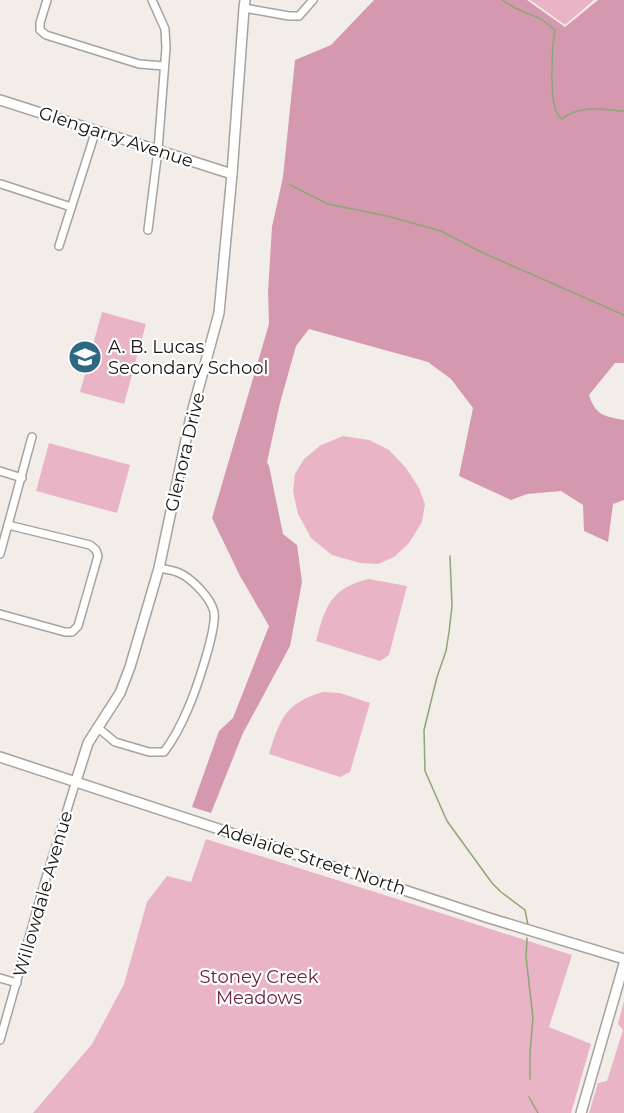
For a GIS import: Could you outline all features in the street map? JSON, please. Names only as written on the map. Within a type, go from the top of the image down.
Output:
[{"type":"street","points":[[47,0],[40,23],[40,30],[46,35],[139,64],[164,66]]},
{"type":"street","points":[[148,230],[158,150],[166,48],[165,29],[152,0]]},
{"type":"street","points":[[244,4],[289,16],[299,16],[313,0]]},
{"type":"street","name":"Glenora Drive","points":[[76,782],[84,754],[120,693],[130,667],[159,568],[191,416],[219,313],[244,4]]},
{"type":"street","name":"Glengarry Avenue","points":[[0,100],[232,174]]},
{"type":"street","points":[[60,246],[96,130]]},
{"type":"street","points":[[0,184],[71,207]]},
{"type":"street","points":[[0,554],[32,437]]},
{"type":"street","points":[[0,471],[22,478]]},
{"type":"street","points":[[0,614],[72,632],[78,626],[98,556],[96,550],[90,545],[8,525]]},
{"type":"street","points":[[98,727],[115,742],[149,752],[164,752],[188,712],[214,624],[214,611],[207,597],[191,581],[178,572],[159,568]]},
{"type":"street","name":"Adelaide Street North","points":[[0,757],[489,918],[624,959]]},
{"type":"street","name":"Willowdale Avenue","points":[[0,1040],[76,782]]},
{"type":"street","points":[[581,1113],[624,964]]},
{"type":"street","points":[[0,978],[17,983]]},
{"type":"green space","points":[[530,0],[594,0],[565,25]]},
{"type":"green space","points":[[102,312],[146,324],[124,404],[80,392]]},
{"type":"green space","points":[[343,436],[369,440],[389,450],[406,468],[419,488],[425,504],[422,522],[409,543],[394,557],[378,564],[360,563],[332,555],[311,538],[298,514],[293,491],[295,474],[304,459],[321,445]]},
{"type":"green space","points":[[49,443],[130,465],[117,513],[36,491]]},
{"type":"green space","points":[[369,579],[407,586],[389,655],[380,661],[316,641],[323,618],[332,600],[346,588]]},
{"type":"green space","points":[[323,692],[340,693],[370,703],[350,772],[340,777],[269,754],[281,722],[292,707],[310,696]]},
{"type":"green space","name":"Stoney Creek Meadows","points":[[206,839],[572,955],[549,1027],[591,1044],[571,1113],[33,1113],[92,1044],[124,984],[147,902],[167,876],[191,882]]},
{"type":"green space","points":[[624,1001],[624,1113],[589,1113],[598,1083],[607,1081],[623,1030],[618,1024]]},
{"type":"shaded area","points":[[374,0],[527,0],[565,27],[598,0],[624,0],[624,363],[615,363],[589,395],[595,407],[602,414],[624,420],[624,500],[613,504],[608,542],[584,531],[583,505],[561,491],[527,494],[511,500],[459,476],[473,408],[451,379],[428,362],[309,329],[296,346],[267,462],[283,534],[297,545],[302,582],[290,646],[243,733],[211,813],[192,807],[219,731],[233,718],[269,626],[240,576],[212,518],[269,324],[268,292],[272,227],[283,177],[295,60],[331,45]]},
{"type":"waterway","points":[[502,0],[541,19],[555,30],[552,91],[555,109],[562,119],[576,111],[599,109],[624,111]]},
{"type":"waterway","points":[[290,185],[328,204],[387,216],[441,231],[481,252],[624,315]]},
{"type":"waterway","points":[[450,556],[452,606],[449,632],[424,730],[425,771],[447,821],[492,883],[525,910],[528,925]]},
{"type":"waterway","points":[[527,938],[526,957],[533,1018],[530,1079]]},
{"type":"waterway","points":[[529,1097],[538,1113]]},
{"type":"place","name":"A. B. Lucas Secondary School","points":[[85,357]]}]
